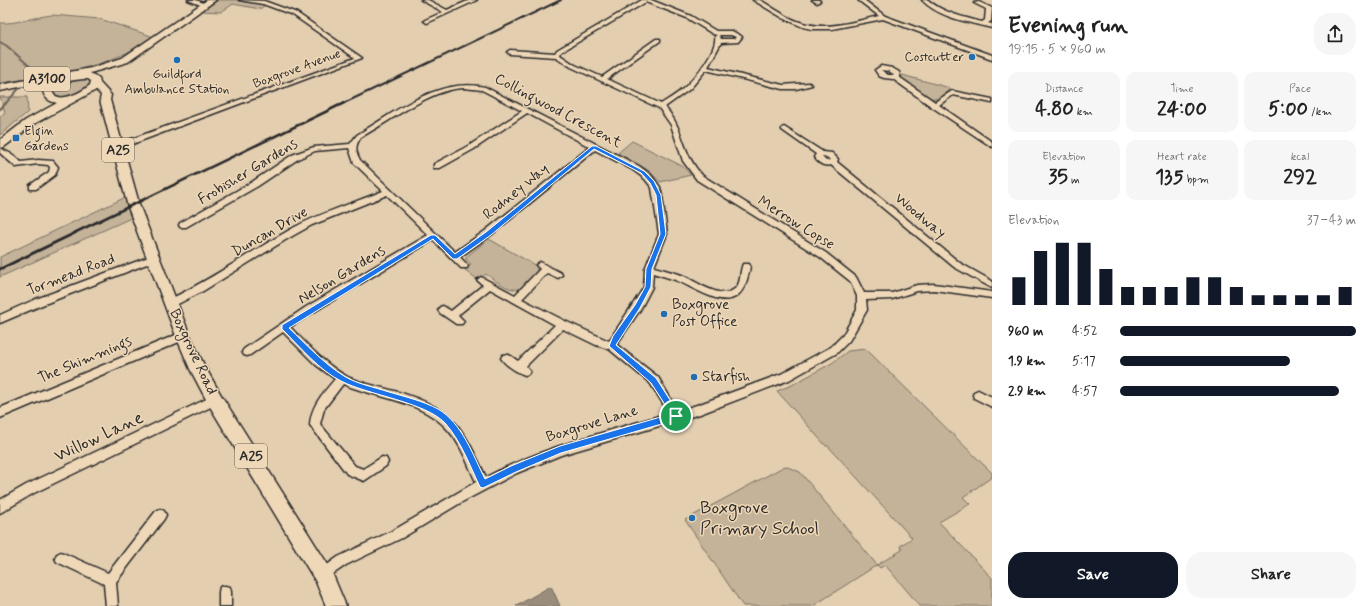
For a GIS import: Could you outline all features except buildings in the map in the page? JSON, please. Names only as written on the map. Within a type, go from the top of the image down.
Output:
[{"type":"main road","name":"A3100","points":[[75,76],[125,60],[209,3]]},
{"type":"main road","points":[[76,97],[93,89],[96,83],[122,64],[125,60]]},
{"type":"main road","name":"A3100","points":[[0,89],[93,70]]},
{"type":"main road","points":[[0,89],[61,80],[75,76],[90,76],[94,78],[96,83]]},
{"type":"main road","points":[[48,94],[50,88],[61,80]]},
{"type":"main road","name":"A25","points":[[96,83],[106,95],[105,100]]},
{"type":"main road","points":[[0,89],[27,88],[48,94],[57,99],[94,96],[105,100]]},
{"type":"main road","name":"A3100","points":[[30,122],[44,107],[48,94]]},
{"type":"main road","name":"A3100","points":[[0,145],[30,122],[76,97]]},
{"type":"main road","name":"Boxgrove Road","points":[[105,100],[133,204],[183,336],[198,369],[215,400],[323,575],[336,606]]},
{"type":"street","points":[[191,0],[209,3]]},
{"type":"street","name":"Boxgrove Avenue","points":[[117,147],[359,58],[295,14],[264,3],[242,0]]},
{"type":"street","points":[[424,0],[445,11]]},
{"type":"street","points":[[427,20],[445,11],[474,0]]},
{"type":"street","points":[[510,52],[557,55],[573,66],[661,107],[688,88],[706,68],[719,41],[715,33],[689,17],[646,0],[559,51],[557,55]]},
{"type":"street","points":[[756,0],[796,23],[812,28],[829,28],[883,18]]},
{"type":"street","points":[[861,0],[883,18],[992,57]]},
{"type":"street","points":[[925,0],[932,6],[945,12],[992,26]]},
{"type":"street","points":[[978,3],[989,8],[988,21],[983,24]]},
{"type":"street","points":[[715,33],[732,33],[739,37],[736,41],[719,41]]},
{"type":"street","points":[[602,80],[658,40]]},
{"type":"street","points":[[706,68],[783,87],[806,86],[797,81]]},
{"type":"street","points":[[894,77],[992,145]]},
{"type":"street","name":"Collingwood Crescent","points":[[352,146],[353,142],[359,136],[415,104],[447,89],[464,86],[483,88],[636,168],[648,177],[656,187],[663,234],[649,269],[648,287],[637,307],[615,338],[612,346]]},
{"type":"street","points":[[934,106],[952,94],[958,93],[992,101]]},
{"type":"street","name":"Merrow Copse","points":[[661,107],[667,112],[675,125],[689,165],[706,183],[832,262],[853,279],[861,296]]},
{"type":"street","points":[[437,166],[472,147],[526,110]]},
{"type":"street","name":"Woodway","points":[[784,129],[821,154],[831,156],[835,160],[833,162],[958,265],[992,285]]},
{"type":"street","points":[[352,146],[353,154],[357,161],[464,266]]},
{"type":"street","name":"Frobisher Gardens","points":[[183,225],[255,184],[295,157],[314,149],[352,146]]},
{"type":"street","name":"Rodney Way","points":[[455,257],[488,233],[594,147]]},
{"type":"street","points":[[0,150],[19,165],[38,162],[50,163],[54,167],[52,174],[33,187]]},
{"type":"street","name":"Duncan Drive","points":[[171,303],[214,282],[284,236],[309,223],[388,192]]},
{"type":"street","name":"Nelson Gardens","points":[[247,352],[284,327],[433,236]]},
{"type":"street","name":"Tormead Road","points":[[0,319],[39,302],[154,258]]},
{"type":"street","points":[[649,269],[680,279],[709,293],[719,295],[736,292],[741,287],[746,266]]},
{"type":"street","points":[[516,300],[543,267],[558,275]]},
{"type":"street","points":[[481,280],[562,324],[598,342],[612,346],[654,380],[676,416]]},
{"type":"street","points":[[451,316],[489,285]]},
{"type":"street","points":[[861,296],[892,296],[917,288],[934,287],[992,295]]},
{"type":"street","name":"Boxgrove Lane","points":[[323,575],[342,562],[398,534],[483,484],[514,469],[560,450],[700,409],[785,377],[834,350],[846,338],[862,310],[861,296]]},
{"type":"street","points":[[506,358],[522,369],[562,324]]},
{"type":"street","points":[[284,327],[326,367],[342,378],[356,385],[422,405],[436,412],[447,420],[463,443],[483,484]]},
{"type":"street","name":"The Shimmings","points":[[0,413],[183,336]]},
{"type":"street","points":[[342,378],[314,416],[315,425],[351,470],[364,475],[382,462]]},
{"type":"street","points":[[978,395],[992,402]]},
{"type":"street","name":"Willow Lane","points":[[0,507],[30,489],[215,400]]},
{"type":"street","points":[[112,606],[110,580],[160,515]]},
{"type":"street","points":[[61,558],[110,580]]},
{"type":"street","points":[[225,592],[225,606]]},
{"type":"shaded area","points":[[218,0],[237,0],[265,5],[260,9],[233,4],[221,12],[202,11]]},
{"type":"shaded area","points":[[52,15],[100,19],[154,37],[118,57],[99,64],[40,77],[0,83],[0,23]]},
{"type":"shaded area","points":[[902,75],[950,88],[949,91],[936,99],[930,98],[901,79]]},
{"type":"shaded area","points":[[86,78],[92,82],[80,93],[67,97],[61,97],[52,92],[60,83]]},
{"type":"shaded area","points":[[0,97],[27,97],[28,112],[0,135],[0,117],[5,112]]},
{"type":"shaded area","points":[[632,141],[682,166],[691,175],[660,182],[648,170],[618,153]]},
{"type":"shaded area","points":[[128,196],[133,217],[0,277],[0,257]]},
{"type":"shaded area","points":[[489,239],[538,267],[536,269],[539,271],[527,284],[519,289],[504,286],[486,274],[478,280],[464,269],[471,264],[466,260],[466,257]]},
{"type":"shaded area","points":[[866,349],[992,473],[992,477],[963,497],[970,504],[939,522],[992,578],[992,606],[920,606],[885,565],[880,568],[877,565],[902,550],[900,546],[912,538],[777,391],[792,385],[832,363],[848,351]]},
{"type":"shaded area","points":[[785,466],[800,472],[877,565],[813,606],[743,606],[685,520]]},
{"type":"shaded area","points":[[551,586],[560,606],[516,606]]},
{"type":"waterway","points":[[0,42],[7,46],[35,71],[5,104]]},
{"type":"waterway","points":[[0,109],[5,104]]},
{"type":"railway","points":[[342,104],[561,0]]},
{"type":"railway","points":[[72,234],[344,103]]},
{"type":"railway","points":[[0,269],[75,233]]},
{"type":"place","name":"Costcutter","points":[[972,57]]},
{"type":"place","name":"Guildford Ambulance Station","points":[[177,60]]},
{"type":"place","name":"Elgin Gardens","points":[[16,138]]},
{"type":"place","name":"Boxgrove Post Office","points":[[664,314]]},
{"type":"place","name":"Starfish","points":[[694,377]]},
{"type":"place","name":"Boxgrove Primary School","points":[[692,518]]},
{"type":"route","points":[[594,147],[636,168],[648,177],[656,187],[663,234],[649,269],[648,287],[637,307],[615,338],[612,346],[654,380],[676,416],[577,444],[544,456],[483,484],[463,443],[447,420],[436,412],[422,405],[356,385],[342,378],[326,367],[284,327],[309,310],[433,236],[455,257],[488,233],[594,147]]}]
